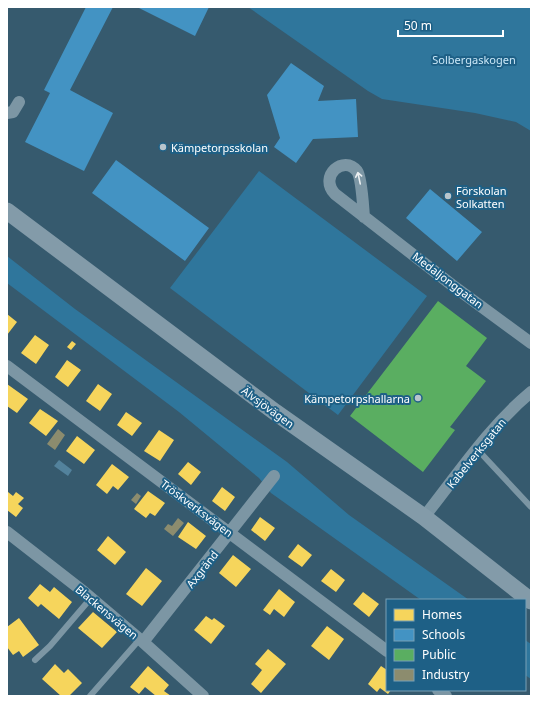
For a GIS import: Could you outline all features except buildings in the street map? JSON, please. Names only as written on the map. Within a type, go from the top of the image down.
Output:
[{"type":"main road","name":"Älvsjövägen","points":[[7,211],[275,412],[424,517],[531,601]]},
{"type":"street","points":[[7,113],[13,112],[19,102]]},
{"type":"street","name":"Medaljonggatan","points":[[364,217],[531,343]]},
{"type":"street","name":"Tröskverksvägen","points":[[7,366],[386,650]]},
{"type":"street","name":"Kabelverksgatan","points":[[424,517],[477,449],[513,408],[531,392]]},
{"type":"street","name":"Axgränd","points":[[142,641],[230,533],[274,476]]},
{"type":"street","name":"Blackensvägen","points":[[7,532],[91,598],[204,696]]},
{"type":"lane","points":[[477,449],[531,507]]},
{"type":"lane","points":[[35,660],[50,646],[91,598]]},
{"type":"lane","points":[[90,696],[142,641]]},
{"type":"green space","name":"Solbergaskogen","points":[[248,7],[531,7],[531,131],[516,122],[475,113],[382,99],[368,91]]},
{"type":"green space","points":[[259,171],[427,296],[338,415],[170,288]]},
{"type":"green space","points":[[7,256],[75,309],[287,462],[349,515],[468,599],[420,599],[271,493],[259,478],[179,412],[7,283]]},
{"type":"green space","points":[[526,641],[531,644],[531,679],[526,676]]},
{"type":"shaded area","points":[[59,460],[72,470],[68,476],[54,466]]},
{"type":"place","name":"Kämpetorpsskolan","points":[[163,147]]},
{"type":"place","name":"Förskolan Solkatten","points":[[448,196]]},
{"type":"place","name":"Kämpetorpshallarna","points":[[418,398]]}]
